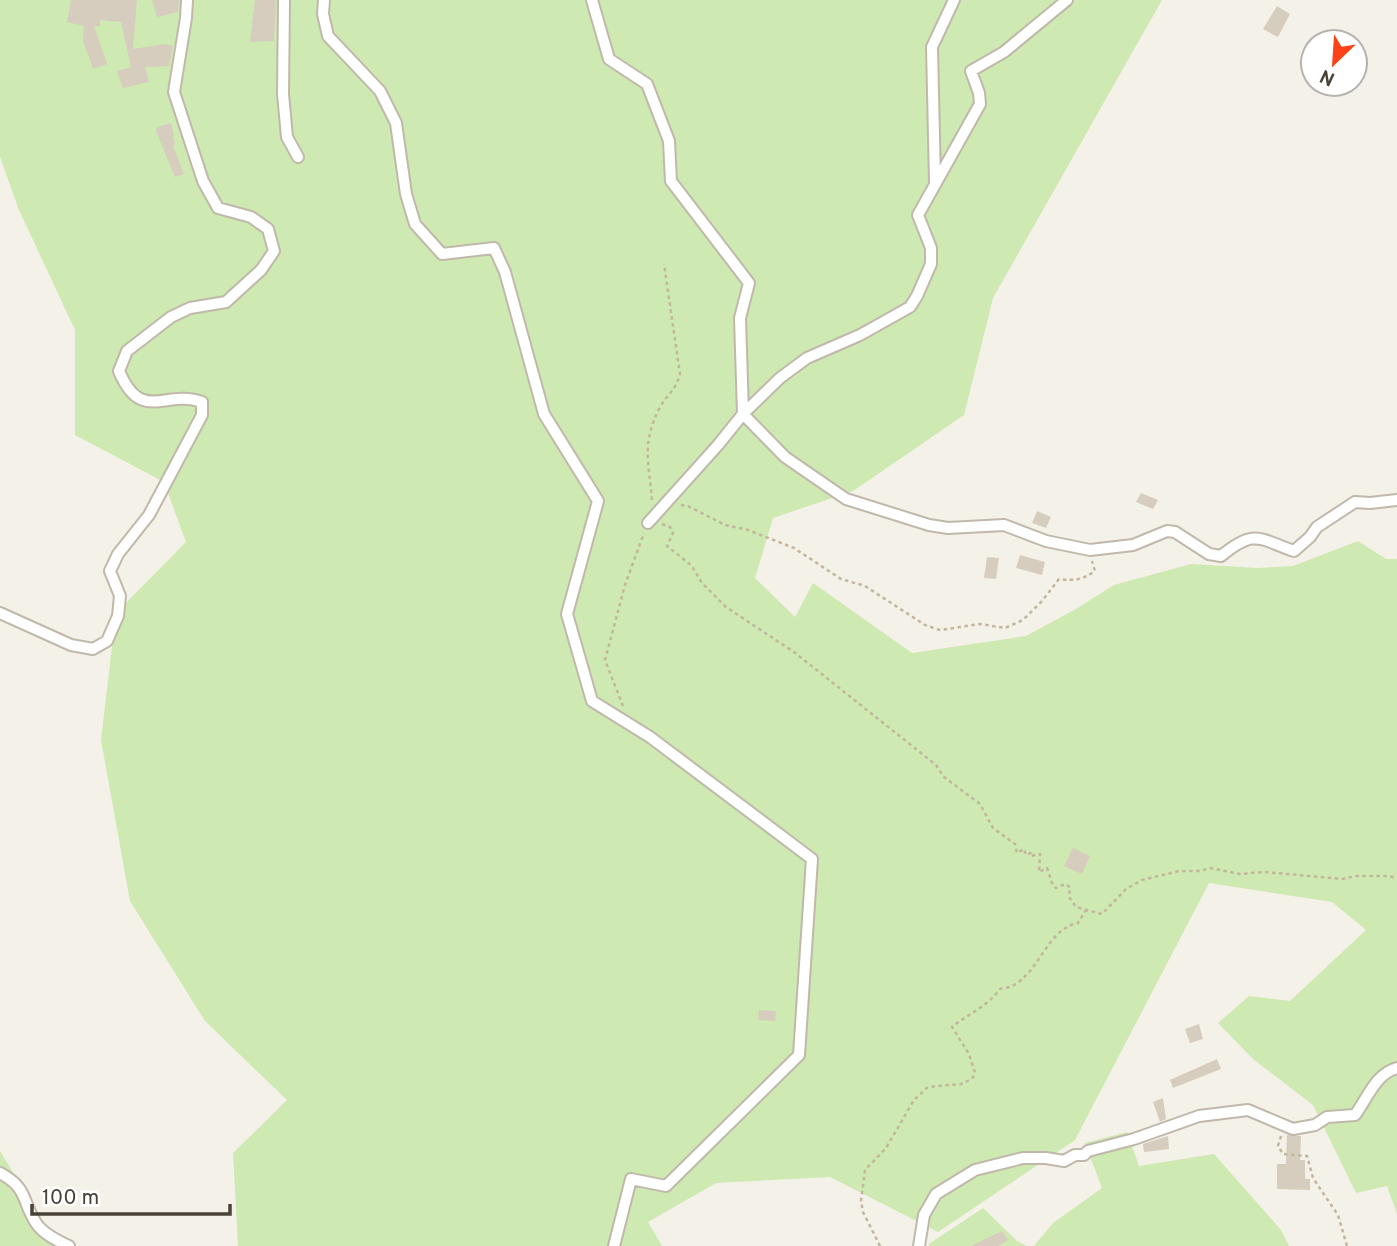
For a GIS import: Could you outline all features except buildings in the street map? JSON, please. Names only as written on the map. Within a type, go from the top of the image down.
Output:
[{"type":"street","points":[[0,612],[71,645],[93,649],[107,640],[118,616],[120,596],[110,571],[118,554],[149,515],[202,415],[202,402],[190,398],[162,403],[139,400],[125,387],[118,372],[127,351],[171,317],[190,308],[226,302],[261,270],[275,251],[268,229],[251,217],[218,208],[203,181],[174,92],[187,18],[187,0]]},
{"type":"street","points":[[284,0],[283,94],[287,137],[298,157]]},
{"type":"street","points":[[324,0],[323,14],[328,36],[380,91],[396,123],[406,194],[415,224],[442,254],[494,248],[505,272],[544,414],[598,501],[567,614],[592,701],[650,737],[812,859],[799,1055],[666,1186],[631,1179],[614,1246]]},
{"type":"street","points":[[592,0],[609,60],[647,84],[669,141],[671,180],[750,284],[740,318],[743,414],[785,457],[846,499],[929,525],[1004,525],[1046,541],[1090,550],[1133,545],[1167,531],[1175,532],[1209,554],[1221,556],[1242,541],[1254,538],[1276,542],[1294,551],[1317,527],[1355,502],[1397,500]]},
{"type":"street","points":[[935,185],[932,47],[954,0]]},
{"type":"street","points":[[648,523],[743,414],[780,377],[807,358],[860,335],[910,307],[918,296],[931,264],[931,248],[918,215],[980,104],[971,71],[1004,52],[1068,0]]},
{"type":"street","points":[[919,1246],[924,1215],[936,1194],[975,1170],[1023,1158],[1064,1161],[1075,1155],[1084,1155],[1088,1151],[1134,1139],[1199,1116],[1248,1110],[1293,1129],[1315,1125],[1327,1117],[1354,1115],[1377,1082],[1388,1070],[1397,1068]]},
{"type":"street","points":[[0,1173],[20,1189],[36,1223],[58,1241],[69,1246]]},
{"type":"path","points":[[631,725],[605,660],[625,585],[648,523],[652,499],[646,455],[648,437],[660,407],[676,389],[680,374],[664,264]]},
{"type":"path","points":[[677,505],[688,506],[725,524],[794,548],[841,579],[865,586],[925,625],[940,630],[980,624],[1005,628],[1023,621],[1059,579],[1083,579],[1095,571],[1093,562],[1068,547]]},
{"type":"path","points":[[648,523],[670,527],[673,533],[667,546],[691,565],[702,583],[726,607],[794,652],[936,765],[944,777],[980,804],[993,828],[1015,844],[1017,853],[1024,849],[1026,855],[1040,854],[1039,872],[1046,868],[1056,888],[1065,884],[1070,887],[1069,897],[1076,907],[1102,914],[1126,889],[1142,880],[1180,871],[1210,868],[1240,874],[1265,872],[1342,879],[1356,876],[1397,878]]},
{"type":"path","points":[[880,1246],[863,1212],[861,1201],[865,1170],[886,1148],[914,1100],[928,1087],[961,1084],[972,1079],[975,1073],[974,1065],[952,1027],[970,1012],[993,999],[1000,989],[1010,987],[1027,974],[1066,925],[1078,923],[1086,910]]},
{"type":"path","points":[[1283,1125],[1278,1146],[1283,1154],[1307,1156],[1313,1178],[1338,1215],[1347,1246]]},
{"type":"green space","points":[[0,0],[1162,0],[993,298],[964,415],[853,491],[773,518],[755,578],[795,617],[813,583],[912,653],[1026,636],[1114,585],[1191,564],[1258,568],[1293,566],[1358,541],[1386,559],[1397,559],[1397,1214],[1387,1186],[1356,1193],[1313,1105],[1253,1059],[1218,1023],[1249,996],[1290,1001],[1366,930],[1332,902],[1209,883],[1075,1140],[938,1232],[830,1177],[716,1183],[648,1222],[662,1246],[238,1246],[233,1153],[287,1100],[205,1021],[130,901],[101,740],[116,613],[186,542],[164,482],[75,435],[75,330],[19,210],[0,157]]},
{"type":"green space","points":[[1127,1132],[1139,1166],[1214,1154],[1281,1230],[1289,1246],[1034,1246],[1053,1223],[1102,1188],[1085,1143]]},
{"type":"green space","points":[[0,1151],[58,1246],[0,1246]]},
{"type":"green space","points":[[983,1208],[1017,1241],[1027,1246],[929,1246],[929,1244]]}]
